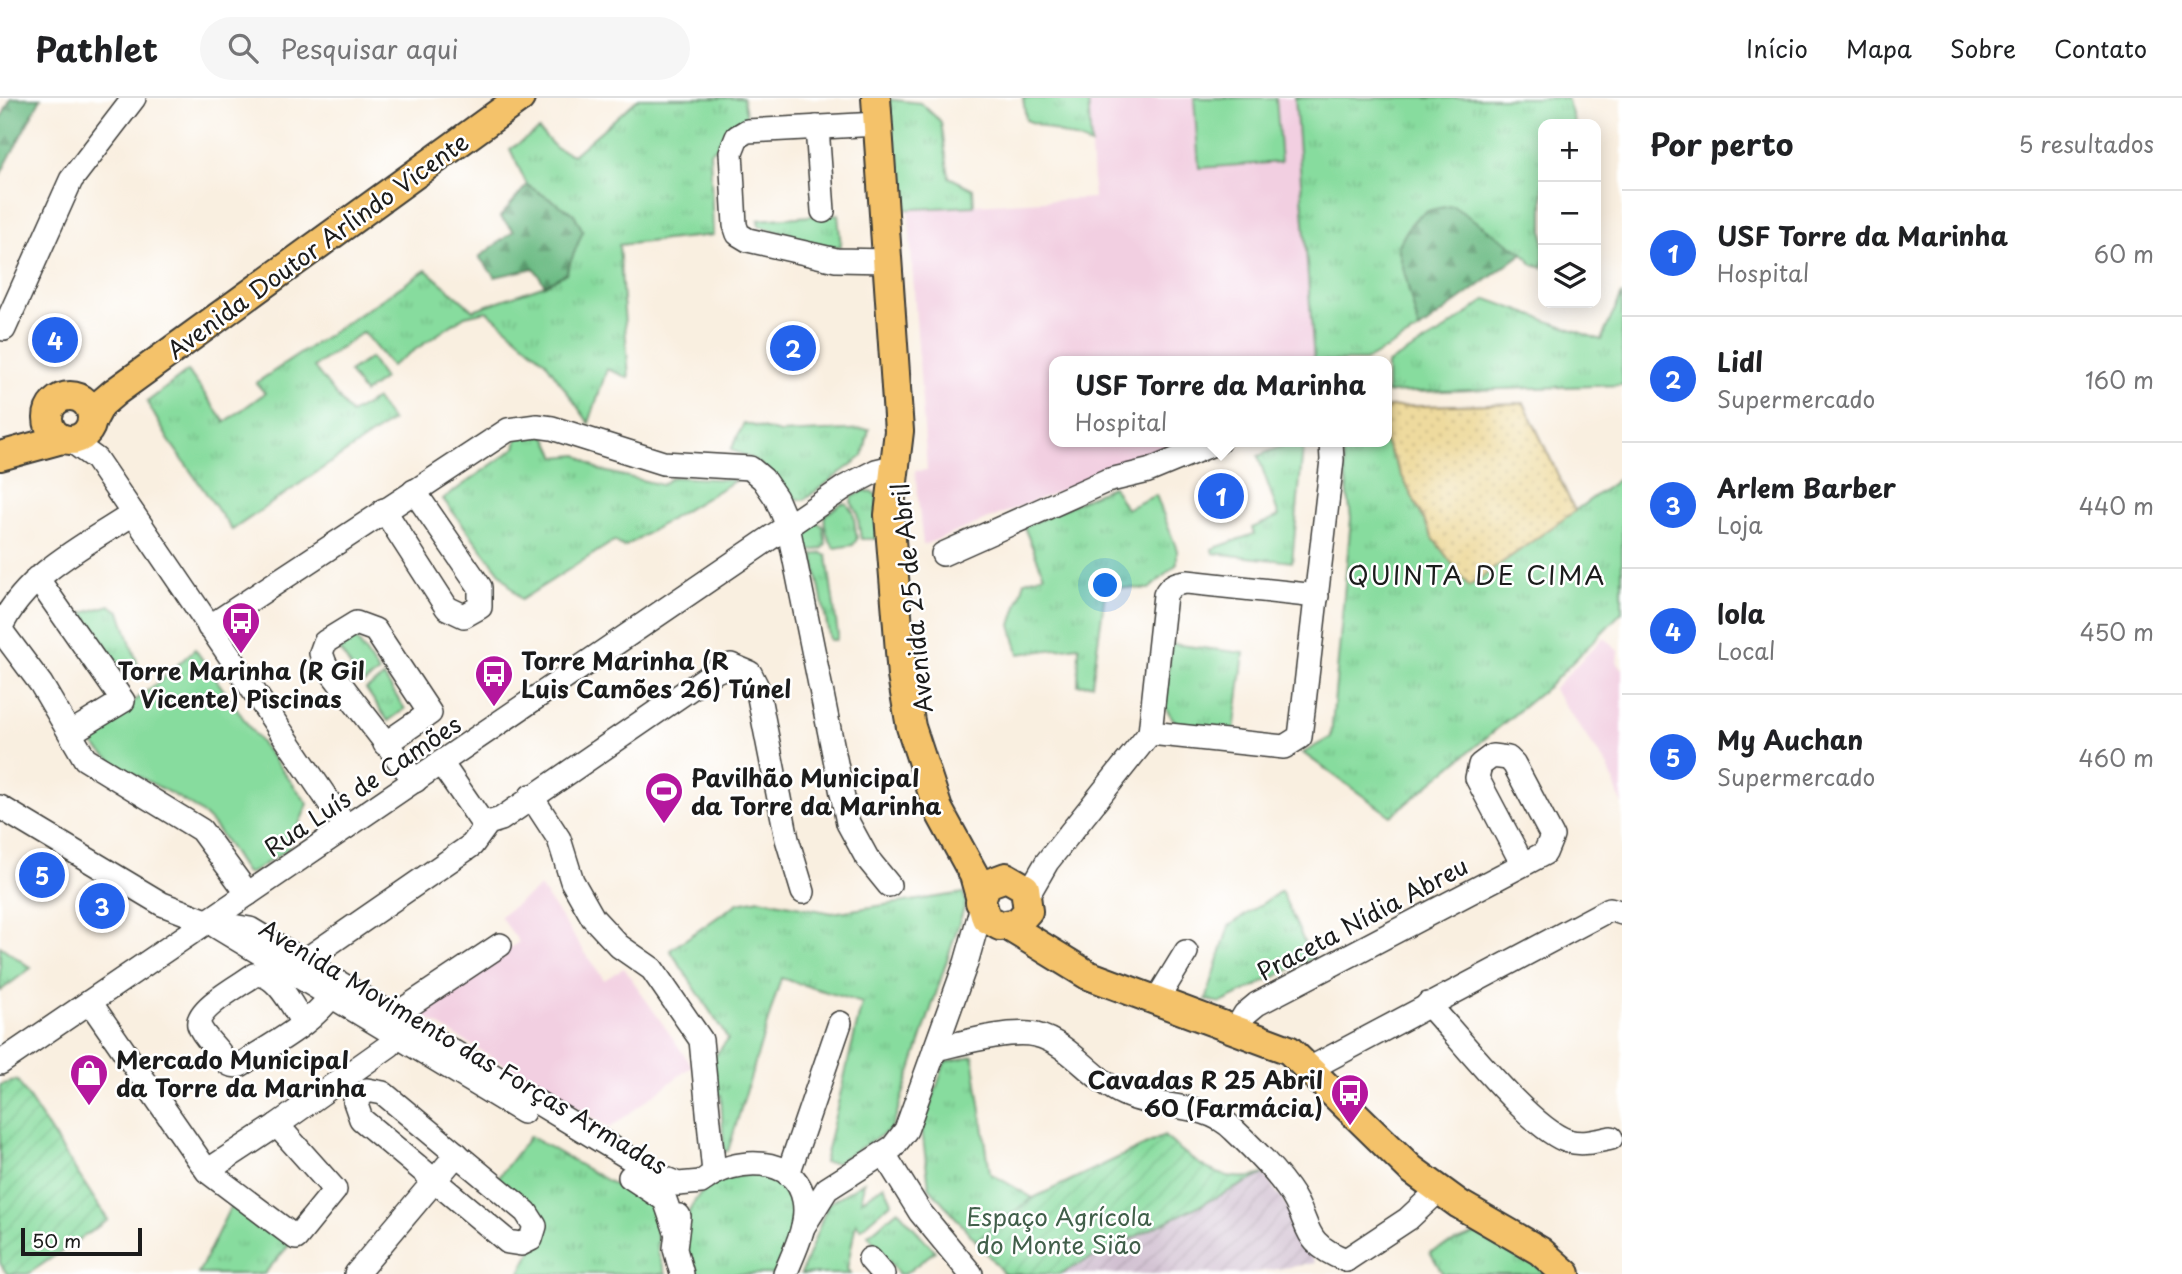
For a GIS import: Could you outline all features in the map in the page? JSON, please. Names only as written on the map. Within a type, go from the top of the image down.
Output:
[{"type":"main road","name":"Avenida Doutor Arlindo Vicente","points":[[79,431],[101,404],[115,392],[520,98]]},
{"type":"main road","name":"Avenida 25 de Abril","points":[[877,111],[899,430],[897,466],[889,515],[902,676],[911,727],[938,809],[974,875],[992,916]]},
{"type":"main road","points":[[11,453],[38,438],[61,402],[115,392]]},
{"type":"main road","points":[[61,402],[85,401],[79,431]]},
{"type":"main road","points":[[61,402],[49,423],[79,431]]},
{"type":"main road","points":[[11,453],[79,431]]},
{"type":"main road","name":"Avenida 25 de Abril","points":[[897,466],[904,515],[916,667],[925,723],[954,809],[987,866],[1003,878]]},
{"type":"main road","points":[[1145,996],[1042,926],[1020,883],[1003,878],[987,884],[992,916],[1088,975],[1289,1050],[1311,1068],[1386,1147],[1439,1191],[1540,1251],[1566,1274]]},
{"type":"main road","points":[[992,916],[1023,918],[1029,899]]},
{"type":"street","points":[[4,329],[71,180],[134,98]]},
{"type":"street","name":"Avenida 25 de Abril","points":[[877,111],[817,127],[747,131],[737,137],[731,152],[738,234],[748,240],[836,260],[888,261]]},
{"type":"street","points":[[817,127],[822,211]]},
{"type":"street","points":[[209,627],[497,435],[520,426],[537,426],[663,463],[750,468],[763,479],[776,498],[789,526],[848,823],[867,858],[888,885]]},
{"type":"street","points":[[79,431],[346,827]]},
{"type":"street","points":[[943,554],[1106,481],[1148,471],[1206,447]]},
{"type":"street","points":[[1150,733],[1284,747],[1295,742],[1303,729],[1331,447]]},
{"type":"street","name":"Rua Luís de Camões","points":[[0,1063],[861,477],[897,466]]},
{"type":"street","points":[[384,510],[447,608],[464,616],[473,613],[480,607],[480,587],[414,491]]},
{"type":"street","points":[[133,514],[37,578],[8,610],[0,629],[72,732],[85,759],[201,830],[248,894]]},
{"type":"street","points":[[37,578],[123,701],[72,732]]},
{"type":"street","points":[[1029,899],[1047,862],[1150,733],[1165,596],[1172,585],[1187,582],[1317,596]]},
{"type":"street","points":[[385,744],[430,713],[375,630],[356,623],[325,642],[322,658],[385,744],[415,781]]},
{"type":"street","points":[[304,961],[472,845],[488,823],[501,819],[716,671],[737,666],[750,673],[757,687],[787,839],[803,892]]},
{"type":"street","points":[[441,763],[479,818],[488,823]]},
{"type":"street","points":[[531,796],[559,839],[572,881],[593,918],[619,946],[652,969],[701,1040],[708,1178],[685,1201],[675,1229],[675,1249],[682,1274]]},
{"type":"street","name":"Avenida Movimento das Forças Armadas","points":[[0,807],[162,904],[209,922],[336,990],[596,1147],[670,1182],[687,1185],[731,1166],[752,1163],[768,1165],[790,1176],[820,1182],[839,1180]]},
{"type":"street","points":[[1003,878],[1047,862]]},
{"type":"street","name":"Praceta Nídia Abreu","points":[[1236,1029],[1245,1014],[1257,1004],[1522,863]]},
{"type":"street","points":[[1311,1068],[1610,909],[1622,913]]},
{"type":"street","points":[[785,1274],[803,1227],[820,1198],[839,1180],[884,1154],[906,1130],[966,963],[992,916]]},
{"type":"street","name":"Avenida Movimento das Forças Armadas","points":[[209,922],[250,929],[304,961],[336,990]]},
{"type":"street","points":[[207,1171],[390,1045],[401,1011],[500,945]]},
{"type":"street","points":[[1145,996],[1186,952]]},
{"type":"street","points":[[303,1023],[272,978],[263,974],[254,975],[203,1010],[199,1019],[207,1037],[228,1064],[234,1067],[303,1023],[321,1011],[336,990]]},
{"type":"street","points":[[90,1002],[207,1171],[296,1238],[335,1190],[277,1125]]},
{"type":"street","points":[[1428,1004],[1526,1113],[1566,1141],[1588,1143],[1611,1138]]},
{"type":"street","points":[[803,1227],[804,1200],[790,1176],[840,1023]]},
{"type":"street","points":[[935,1049],[1009,1035],[1034,1034],[1056,1044],[1125,1095],[1216,1116],[1233,1128],[1289,1189],[1313,1241],[1351,1267],[1439,1191]]},
{"type":"street","points":[[367,1090],[383,1093],[531,1216],[534,1226],[531,1239],[520,1244],[508,1242],[435,1180],[360,1119],[356,1108],[358,1097],[367,1090]]},
{"type":"street","name":"Avenida Movimento das Forças Armadas","points":[[596,1147],[660,1195],[669,1207],[675,1229]]},
{"type":"street","points":[[356,1274],[457,1154]]},
{"type":"street","points":[[884,1154],[920,1212],[971,1274]]},
{"type":"shaded area","points":[[1088,98],[1295,98],[1314,356],[1049,356],[1049,447],[1170,447],[923,545],[915,471],[927,470],[908,209],[1094,198]]},
{"type":"shaded area","points":[[1604,637],[1618,651],[1617,664],[1622,669],[1622,805],[1608,767],[1553,689]]},
{"type":"shaded area","points":[[540,887],[604,980],[624,968],[692,1066],[610,1128],[420,1014],[422,1007],[519,942],[500,916]]},
{"type":"shaded area","points":[[1264,1174],[1287,1206],[1315,1263],[1246,1274],[1059,1274]]},
{"type":"green space","points":[[11,98],[41,98],[0,175],[0,121]]},
{"type":"green space","points":[[639,98],[743,98],[747,119],[710,152],[713,235],[619,245],[629,378],[607,369],[589,423],[545,361],[487,311],[465,316],[391,366],[363,332],[314,367],[351,414],[376,399],[392,421],[232,530],[168,439],[147,402],[188,371],[225,422],[265,393],[256,383],[426,270],[473,310],[545,285],[566,273],[574,214],[527,185],[510,149],[539,130],[556,148],[573,155]]},
{"type":"green space","points":[[1023,98],[1088,98],[1091,145],[1026,120]]},
{"type":"green space","points":[[1194,98],[1276,98],[1281,162],[1199,168]]},
{"type":"green space","points":[[1295,98],[1567,98],[1573,119],[1538,119],[1538,266],[1533,265],[1523,253],[1398,247],[1419,330],[1374,356],[1314,356]]},
{"type":"green space","points":[[885,99],[921,103],[941,122],[949,177],[973,189],[974,206],[894,210]]},
{"type":"green space","points":[[527,185],[574,214],[583,231],[566,273],[545,285],[534,268],[495,277],[479,257],[514,231],[500,217]]},
{"type":"green space","points":[[1453,206],[1523,253],[1419,330],[1398,247],[1418,216]]},
{"type":"green space","points":[[838,214],[841,247],[818,245],[759,226],[758,220]]},
{"type":"green space","points":[[1622,294],[1622,385],[1392,393],[1392,361],[1439,334],[1487,299],[1601,340]]},
{"type":"green space","points":[[370,358],[384,379],[364,393],[349,372]]},
{"type":"green space","points":[[744,423],[780,433],[869,429],[863,456],[804,500],[787,493],[771,473],[758,463],[731,450]]},
{"type":"green space","points":[[518,435],[546,436],[556,457],[578,455],[599,470],[662,485],[672,477],[736,480],[624,547],[614,541],[521,600],[443,499],[515,448]]},
{"type":"green space","points":[[1280,447],[1303,448],[1292,562],[1213,553],[1212,549],[1254,534],[1252,528],[1279,516],[1258,456]]},
{"type":"green space","points":[[1342,447],[1388,447],[1433,538],[1469,586],[1622,477],[1622,612],[1550,685],[1391,816],[1303,753],[1331,737],[1351,518]]},
{"type":"green space","points":[[1113,486],[1126,509],[1156,495],[1177,550],[1177,564],[1149,589],[1106,587],[1092,684],[1078,685],[1079,646],[1019,654],[1011,625],[1025,581],[1044,575],[1024,527]]},
{"type":"green space","points":[[865,490],[877,495],[878,539],[861,539],[857,512],[851,502],[852,497]]},
{"type":"green space","points":[[842,503],[847,504],[853,512],[857,539],[853,545],[835,548],[827,532],[825,515]]},
{"type":"green space","points":[[815,521],[823,526],[826,544],[822,549],[808,551],[803,547],[803,535]]},
{"type":"green space","points":[[822,553],[827,556],[838,635],[836,640],[830,640],[813,555]]},
{"type":"green space","points":[[110,605],[120,612],[140,671],[129,679],[83,613]]},
{"type":"green space","points":[[355,637],[379,673],[362,684],[338,647]]},
{"type":"green space","points":[[1171,644],[1244,653],[1234,732],[1176,723],[1164,706]]},
{"type":"green space","points":[[195,649],[255,735],[308,804],[288,849],[251,873],[246,873],[219,832],[200,812],[111,760],[87,737],[160,681]]},
{"type":"green space","points":[[384,677],[405,709],[388,721],[366,689]]},
{"type":"green space","points":[[1281,891],[1312,959],[1221,1003],[1206,1000],[1229,926]]},
{"type":"green space","points":[[963,893],[966,902],[893,1125],[888,1131],[836,1163],[824,1162],[862,1003],[781,978],[728,1151],[724,1152],[721,1095],[715,1096],[714,1057],[728,1039],[670,950],[738,903],[760,899],[832,913]]},
{"type":"green space","points":[[0,946],[31,968],[0,991]]},
{"type":"green space","points":[[973,1056],[990,1173],[1033,1198],[976,1241],[929,1187],[922,1130],[945,1062]]},
{"type":"green space","points":[[17,1080],[108,1220],[28,1274],[7,1274],[0,1263],[0,1085]]},
{"type":"green space","points":[[530,1136],[656,1209],[658,1253],[666,1274],[519,1274],[541,1233],[497,1179]]},
{"type":"green space","name":"Espaço Agrícola do Monte Sião","points":[[1164,1136],[1198,1163],[1222,1175],[1249,1177],[1264,1174],[1059,1274],[1004,1274],[976,1241],[1033,1198]]},
{"type":"green space","points":[[757,1172],[777,1180],[789,1190],[795,1201],[793,1227],[775,1274],[690,1274],[684,1236],[689,1211],[695,1200],[715,1183]]},
{"type":"green space","points":[[864,1182],[861,1201],[884,1185],[892,1202],[861,1229],[856,1223],[847,1269],[851,1274],[801,1274],[828,1204]]},
{"type":"green space","points":[[234,1199],[292,1242],[264,1274],[198,1274]]},
{"type":"green space","points":[[898,1210],[935,1251],[905,1274],[899,1274],[868,1235]]},
{"type":"green space","points":[[1480,1232],[1530,1257],[1545,1274],[1443,1274],[1430,1252]]},
{"type":"sand","points":[[1524,403],[1575,511],[1469,586],[1433,538],[1388,447],[1392,447],[1392,407]]},
{"type":"place","name":"lola","points":[[55,340]]},
{"type":"place","name":"Lidl","points":[[793,348]]},
{"type":"place","name":"USF Torre da Marinha","points":[[1221,496]]},
{"type":"place","name":"Torre Marinha (R Gil Vicente) Piscinas","points":[[241,655]]},
{"type":"place","name":"Torre Marinha (R Luis Camões 26) Túnel","points":[[494,708]]},
{"type":"place","name":"Pavilhão Municipal da Torre da Marinha","points":[[664,825]]},
{"type":"place","name":"My Auchan","points":[[42,875]]},
{"type":"place","name":"Arlem Barber","points":[[102,906]]},
{"type":"place","name":"Mercado Municipal da Torre da Marinha","points":[[89,1107]]},
{"type":"place","name":"Cavadas R 25 Abril 60 (Farmácia)","points":[[1350,1127]]},
{"type":"district","name":"QUINTA DE CIMA","points":[[1477,574]]}]
